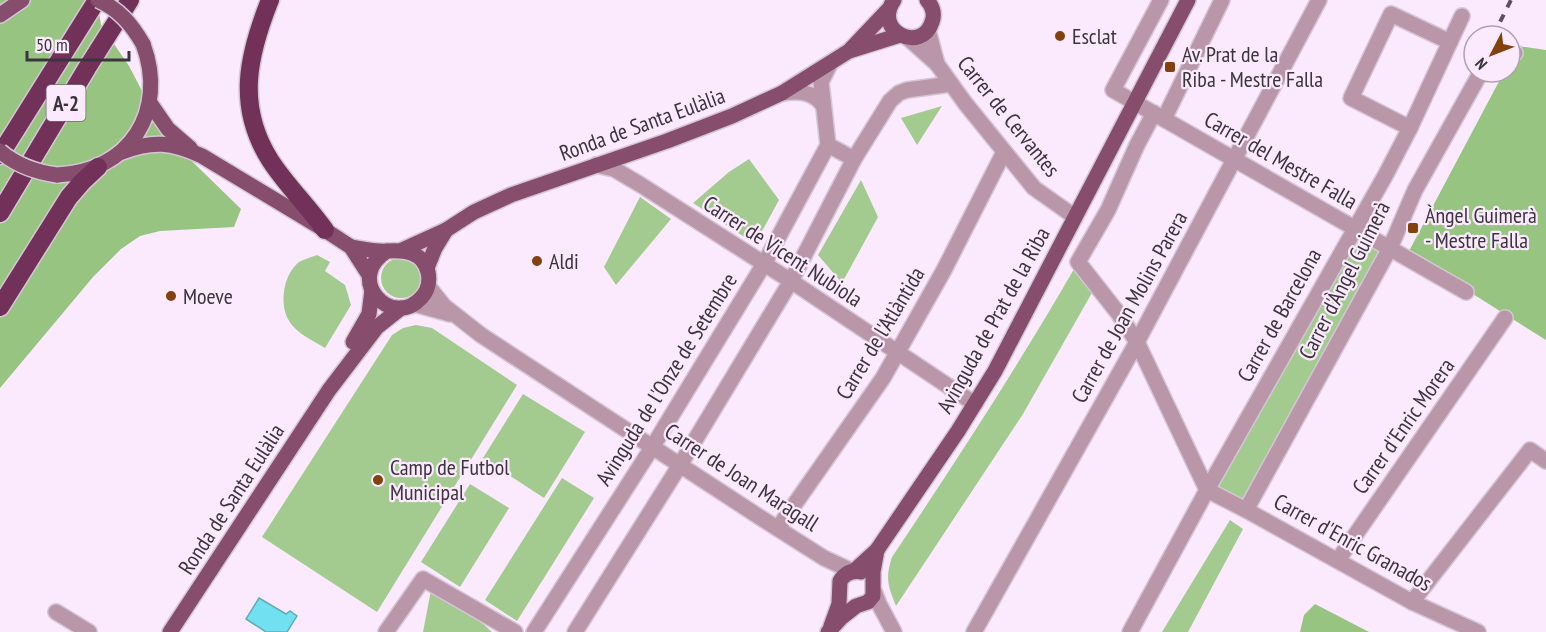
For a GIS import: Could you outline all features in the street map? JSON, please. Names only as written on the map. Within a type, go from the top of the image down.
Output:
[{"type":"highway","name":"A-2","points":[[0,153],[98,0]]},
{"type":"highway","name":"A-2","points":[[0,213],[130,0]]},
{"type":"highway","points":[[270,0],[250,60],[252,116],[269,159],[325,230]]},
{"type":"highway","points":[[0,307],[69,197],[98,167]]},
{"type":"main road","points":[[0,15],[22,0]]},
{"type":"main road","points":[[98,0],[128,20],[143,44],[152,73],[150,103],[141,128],[122,152]]},
{"type":"main road","points":[[927,0],[934,15]]},
{"type":"main road","points":[[928,30],[941,0]]},
{"type":"main road","name":"Avinguda de Prat de la Riba","points":[[877,550],[975,404],[1014,337],[1188,0]]},
{"type":"main road","points":[[892,3],[890,25],[904,36]]},
{"type":"main road","name":"Ronda de Santa Eulàlia","points":[[395,251],[446,230],[495,202],[699,130],[782,93],[849,51],[892,3]]},
{"type":"main road","name":"Ronda de Santa Eulàlia","points":[[849,51],[904,36],[915,38],[928,30]]},
{"type":"main road","points":[[150,103],[168,129],[202,156],[351,247],[395,251],[421,258],[427,268]]},
{"type":"main road","points":[[0,153],[31,170],[57,175],[84,172],[98,167],[122,152],[149,143],[180,148],[202,156]]},
{"type":"main road","points":[[351,247],[385,305],[407,306],[422,298],[428,286],[427,268],[446,230]]},
{"type":"main road","points":[[370,282],[375,261],[395,251]]},
{"type":"main road","name":"Ronda de Santa Eulàlia","points":[[329,390],[339,365],[364,326],[371,304],[370,282]]},
{"type":"main road","name":"Ronda de Santa Eulàlia","points":[[170,632],[329,390],[377,327],[407,306]]},
{"type":"main road","points":[[829,630],[839,604],[840,588],[846,574],[853,571],[877,550]]},
{"type":"main road","points":[[829,630],[859,605],[870,599],[877,550]]},
{"type":"main road","points":[[853,571],[867,574],[873,586]]},
{"type":"main road","points":[[840,588],[846,602],[859,605]]},
{"type":"street","points":[[1136,103],[1113,90],[1161,0]]},
{"type":"street","points":[[1207,490],[1137,342],[1118,313],[1078,262],[1108,210],[1137,145],[1159,116],[1222,0]]},
{"type":"street","name":"Carrer de Joan Molins Parera","points":[[974,632],[1137,342],[1319,0]]},
{"type":"street","points":[[1410,128],[1351,98],[1391,14],[1450,42]]},
{"type":"street","name":"Carrer de Barcelona","points":[[1130,632],[1207,490],[1385,176],[1462,16]]},
{"type":"street","name":"Carrer de Cervantes","points":[[928,30],[938,64],[1004,152],[1034,188],[1075,217]]},
{"type":"street","name":"Carrer de Cervantes","points":[[904,36],[938,64]]},
{"type":"street","points":[[830,64],[821,82],[828,145],[854,159]]},
{"type":"street","points":[[575,632],[680,465],[791,281],[854,159],[890,101],[899,93],[919,87],[951,84]]},
{"type":"street","name":"Carrer d'Àngel Guimerà","points":[[1246,510],[1390,248],[1414,190],[1474,84]]},
{"type":"street","points":[[782,93],[808,93],[817,97],[823,105]]},
{"type":"street","name":"Carrer del Mestre Falla","points":[[1136,103],[1466,292]]},
{"type":"street","name":"Avinguda de l'Onze de Setembre","points":[[534,632],[764,264],[828,145]]},
{"type":"street","points":[[626,176],[626,164],[632,152]]},
{"type":"street","name":"Carrer de l'Atlàntida","points":[[778,528],[898,354],[1004,152]]},
{"type":"street","name":"Carrer de Vicent Nubiola","points":[[596,165],[614,169],[626,176],[791,281],[975,404]]},
{"type":"street","name":"Carrer de Joan Maragall","points":[[428,286],[455,316],[824,558],[853,571]]},
{"type":"street","name":"Carrer de Joan Maragall","points":[[407,306],[444,311],[455,316]]},
{"type":"street","name":"Carrer d'Enric Morera","points":[[1338,560],[1505,318]]},
{"type":"street","points":[[1412,602],[1530,450],[1546,461]]},
{"type":"street","name":"Carrer d'Enric Granados","points":[[1207,490],[1412,602],[1478,632]]},
{"type":"street","name":"Carrer de Joan Maragall","points":[[824,558],[840,588]]},
{"type":"street","points":[[389,631],[423,579],[515,632]]},
{"type":"street","points":[[873,586],[892,629]]},
{"type":"street","points":[[859,605],[871,609],[892,629]]},
{"type":"street","points":[[56,612],[89,632]]},
{"type":"green space","points":[[0,0],[97,0],[101,25],[129,66],[165,135],[241,209],[234,227],[160,231],[140,236],[121,249],[93,277],[0,388]]},
{"type":"green space","points":[[1522,47],[1546,50],[1546,340],[1408,253],[1498,84],[1522,84]]},
{"type":"green space","points":[[942,106],[917,145],[901,118]]},
{"type":"green space","points":[[749,159],[779,200],[755,244],[693,203],[729,172]]},
{"type":"green space","points":[[861,180],[878,217],[842,283],[818,255]]},
{"type":"green space","points":[[640,197],[671,219],[616,285],[604,267]]},
{"type":"green space","points":[[1354,228],[1390,248],[1241,504],[1211,489]]},
{"type":"green space","points":[[317,255],[330,262],[325,271],[345,285],[351,305],[325,348],[304,336],[291,324],[284,305],[284,289],[294,267],[299,262]]},
{"type":"green space","points":[[401,258],[415,264],[421,278],[415,292],[401,298],[387,292],[381,278],[387,264]]},
{"type":"green space","points":[[1078,262],[1097,284],[1023,414],[896,606],[888,582],[892,557],[988,411]]},
{"type":"green space","name":"Camp de Futbol Municipal","points":[[416,325],[432,328],[517,385],[377,612],[262,537],[392,335],[403,328]]},
{"type":"green space","points":[[523,394],[585,432],[544,498],[483,458]]},
{"type":"green space","points":[[562,478],[594,498],[517,621],[485,600]]},
{"type":"green space","points":[[470,484],[509,508],[460,587],[421,562]]},
{"type":"green space","points":[[1230,520],[1243,529],[1188,632],[1162,632]]},
{"type":"green space","points":[[431,590],[461,604],[492,632],[423,632]]},
{"type":"green space","points":[[1315,604],[1369,632],[1300,632],[1304,615]]},
{"type":"water","points":[[259,598],[286,614],[290,611],[297,616],[287,632],[266,632],[246,619]]},
{"type":"railway","points":[[1499,24],[1511,0]]},
{"type":"place","name":"Esclat","points":[[1060,36]]},
{"type":"place","name":"Av. Prat de la Riba - Mestre Falla","points":[[1170,67]]},
{"type":"place","name":"Àngel Guimerà - Mestre Falla","points":[[1413,228]]},
{"type":"place","name":"Aldi","points":[[537,261]]},
{"type":"place","name":"Moeve","points":[[171,296]]},
{"type":"place","name":"Camp de Futbol Municipal","points":[[378,480]]}]
